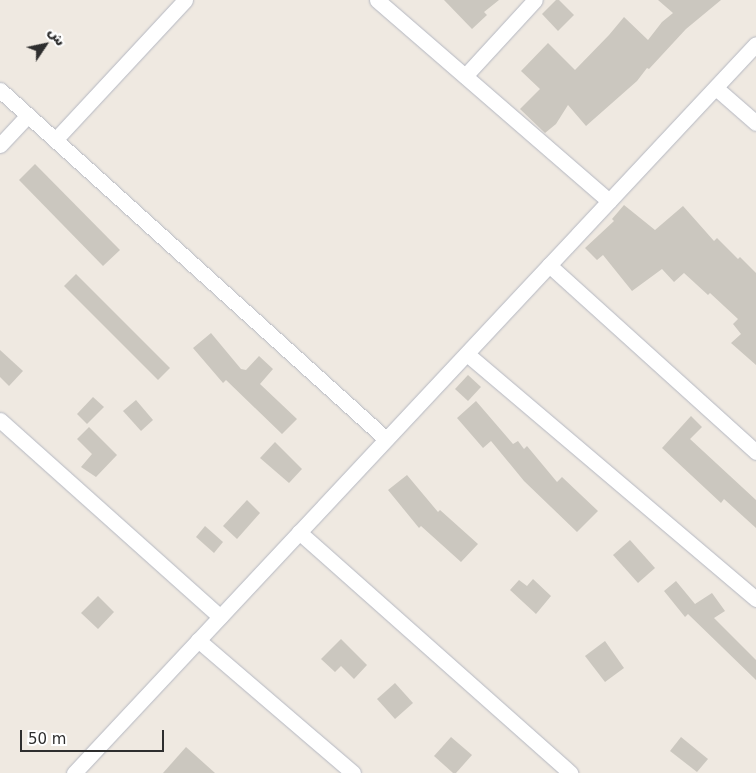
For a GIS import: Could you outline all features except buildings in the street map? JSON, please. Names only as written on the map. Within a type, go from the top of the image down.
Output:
[{"type":"street","points":[[55,140],[185,0]]},
{"type":"street","points":[[377,0],[610,201]]},
{"type":"street","points":[[465,76],[535,0]]},
{"type":"street","points":[[74,773],[756,44]]},
{"type":"street","points":[[716,88],[756,123]]},
{"type":"street","points":[[0,90],[386,440]]},
{"type":"street","points":[[0,145],[28,115]]},
{"type":"street","points":[[549,265],[756,452]]},
{"type":"street","points":[[467,354],[756,599]]},
{"type":"street","points":[[0,420],[220,617]]},
{"type":"street","points":[[299,532],[570,773]]},
{"type":"street","points":[[198,640],[353,773]]}]
